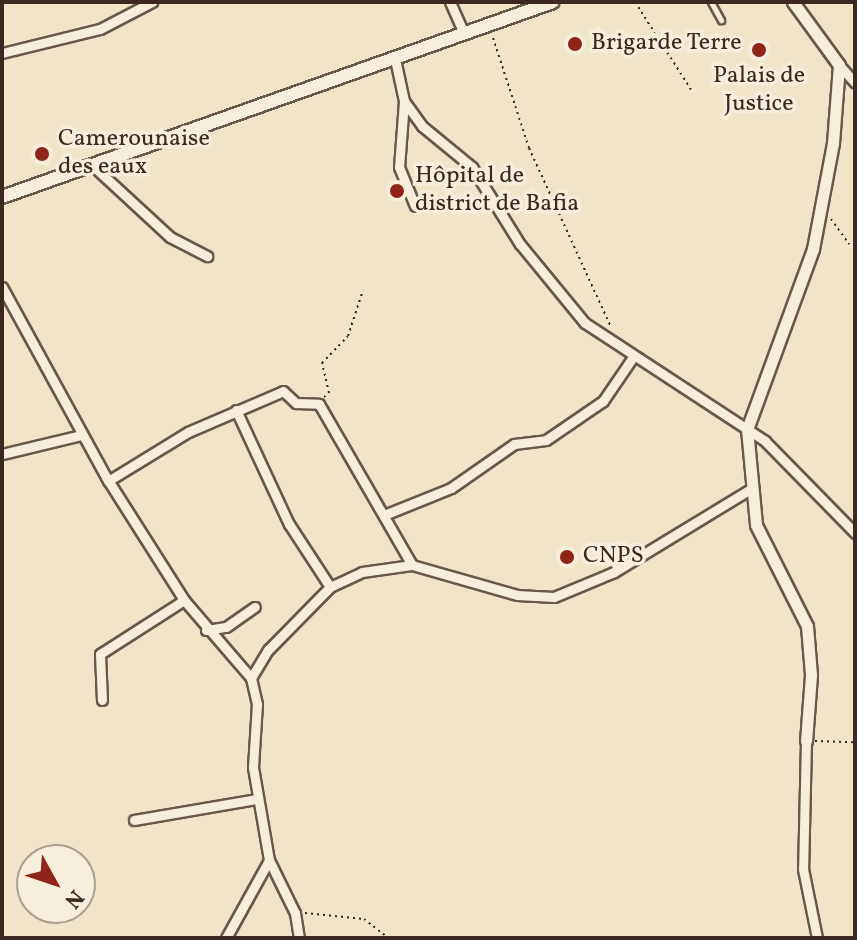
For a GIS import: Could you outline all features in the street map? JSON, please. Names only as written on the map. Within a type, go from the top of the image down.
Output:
[{"type":"main road","points":[[2,197],[553,2]]},
{"type":"street","points":[[2,53],[100,29],[152,2]]},
{"type":"street","points":[[450,2],[464,34]]},
{"type":"street","points":[[793,2],[855,83]]},
{"type":"street","points":[[395,59],[404,101],[399,167],[415,206]]},
{"type":"street","points":[[817,938],[803,869],[811,675],[807,626],[763,543],[752,488],[747,429],[799,292],[821,210],[839,65]]},
{"type":"street","points":[[404,101],[422,126],[472,167],[537,265],[585,323],[614,346],[747,429],[777,452],[855,533]]},
{"type":"street","points":[[92,165],[180,245],[207,256]]},
{"type":"street","points":[[2,287],[108,481],[184,600],[206,630],[251,678],[257,704],[253,745],[257,799],[269,860],[295,913],[299,938]]},
{"type":"street","points":[[384,515],[451,488],[514,444],[546,440],[603,401],[633,357]]},
{"type":"street","points":[[108,481],[151,451],[283,391],[296,403],[319,404],[412,565]]},
{"type":"street","points":[[236,410],[289,524],[330,587]]},
{"type":"street","points":[[2,454],[82,435]]},
{"type":"street","points":[[251,678],[268,650],[330,587],[362,572],[412,565],[517,595],[554,597],[614,572],[752,488]]},
{"type":"street","points":[[102,700],[100,654],[184,600]]},
{"type":"street","points":[[206,630],[226,627],[255,607]]},
{"type":"street","points":[[134,820],[257,799]]},
{"type":"street","points":[[226,938],[269,860]]},
{"type":"lane","points":[[711,2],[721,20]]},
{"type":"path","points":[[635,2],[692,91]]},
{"type":"path","points":[[489,25],[529,148],[610,318],[614,346]]},
{"type":"path","points":[[821,210],[849,244]]},
{"type":"path","points":[[319,404],[329,393],[322,363],[348,336],[363,290]]},
{"type":"path","points":[[806,741],[853,742]]},
{"type":"path","points":[[295,913],[364,919],[388,938]]},
{"type":"place","name":"Brigarde Terre","points":[[575,44]]},
{"type":"place","name":"Palais de Justice","points":[[759,50]]},
{"type":"place","name":"Camerounaise des eaux","points":[[42,154]]},
{"type":"place","name":"Hôpital de district de Bafia","points":[[397,191]]},
{"type":"place","name":"CNPS","points":[[567,557]]}]
